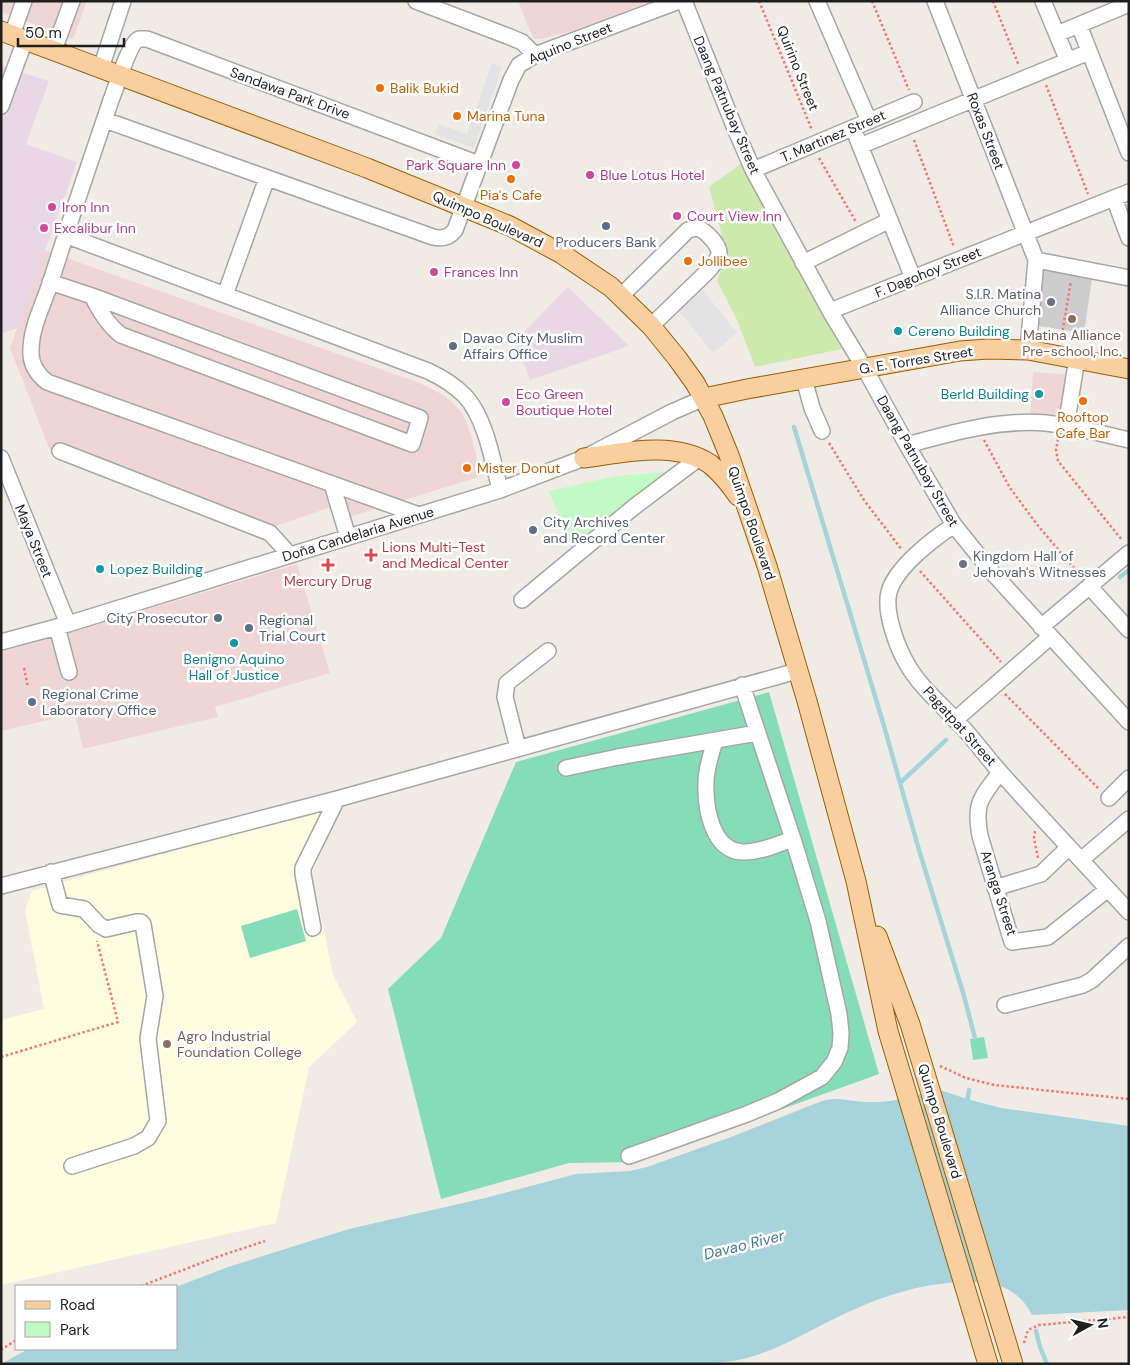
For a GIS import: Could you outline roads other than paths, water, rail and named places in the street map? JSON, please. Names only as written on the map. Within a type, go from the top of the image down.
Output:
[{"type":"main road","name":"Quimpo Boulevard","points":[[13,35],[464,206],[536,239],[598,278],[621,296],[651,326],[678,358],[704,398],[729,455],[767,566],[856,881],[888,1031],[988,1364]]},
{"type":"main road","name":"G. E. Torres Street","points":[[704,398],[960,351],[988,349],[1028,350],[1129,369]]},
{"type":"main road","points":[[729,455],[723,423],[723,410],[726,399],[731,392]]},
{"type":"main road","points":[[584,458],[661,450],[698,458],[717,470],[747,507]]},
{"type":"main road","name":"Quimpo Boulevard","points":[[856,881],[910,1024],[1013,1364]]},
{"type":"street","points":[[1,106],[13,35],[24,1]]},
{"type":"street","points":[[54,50],[72,1]]},
{"type":"street","points":[[101,68],[123,1]]},
{"type":"street","points":[[416,1],[522,42],[535,55]]},
{"type":"street","name":"Aquino Street","points":[[267,178],[439,238],[451,235],[464,206],[514,72],[519,65],[535,55],[679,1]]},
{"type":"street","name":"Daang Patnubay Street","points":[[684,1],[730,118],[753,170],[830,311],[954,525],[991,571],[1129,722]]},
{"type":"street","points":[[816,1],[869,122]]},
{"type":"street","name":"Roxas Street","points":[[935,1],[1036,260]]},
{"type":"street","points":[[1043,1],[1068,61]]},
{"type":"street","points":[[1057,34],[1129,4]]},
{"type":"street","points":[[1078,25],[1129,153]]},
{"type":"street","name":"Sandawa Park Drive","points":[[419,515],[47,382],[37,374],[30,350],[35,327],[65,235],[120,75],[134,42],[139,39],[143,38],[479,164]]},
{"type":"street","points":[[860,146],[1089,52]]},
{"type":"street","name":"T. Martinez Street","points":[[753,170],[914,102]]},
{"type":"street","points":[[105,120],[267,178],[225,295]]},
{"type":"street","points":[[853,128],[913,278]]},
{"type":"street","points":[[1122,195],[1129,238]]},
{"type":"street","name":"F. Dagohoy Street","points":[[830,311],[1122,195]]},
{"type":"street","points":[[803,263],[890,220]]},
{"type":"street","points":[[621,296],[688,230],[697,228],[706,234],[718,248],[719,256],[708,271],[651,326]]},
{"type":"street","points":[[65,235],[428,371],[455,387],[465,396],[480,422],[493,459],[500,490]]},
{"type":"street","points":[[1028,350],[1036,260],[1129,278]]},
{"type":"street","points":[[50,282],[92,296],[420,418],[412,444],[120,335],[111,328],[92,296]]},
{"type":"street","points":[[1063,426],[1068,357]]},
{"type":"street","points":[[804,379],[812,408],[822,431]]},
{"type":"street","name":"Doña Candelaria Avenue","points":[[1,642],[62,626],[500,490],[584,458],[672,412],[704,398]]},
{"type":"street","points":[[907,445],[977,428],[1036,423],[1063,426],[1129,440]]},
{"type":"street","points":[[60,451],[270,533],[290,555]]},
{"type":"street","name":"Maya Street","points":[[1,458],[62,626],[69,672]]},
{"type":"street","points":[[522,600],[634,507],[698,458]]},
{"type":"street","points":[[332,484],[348,537]]},
{"type":"street","name":"Pagatpat Street","points":[[954,525],[937,536],[910,561],[889,592],[888,602],[894,632],[907,665],[1000,772],[1129,912]]},
{"type":"street","points":[[955,720],[995,684],[1126,547]]},
{"type":"street","points":[[1089,586],[1129,630]]},
{"type":"street","points":[[518,748],[505,697],[507,683],[548,651]]},
{"type":"street","points":[[1,886],[337,799],[797,671]]},
{"type":"street","points":[[629,1156],[778,1101],[822,1077],[834,1062],[840,1048],[841,1033],[838,1014],[818,921],[742,685]]},
{"type":"street","points":[[566,768],[757,733]]},
{"type":"street","points":[[715,741],[706,781],[708,807],[713,828],[720,842],[729,849],[744,852],[759,850],[793,839]]},
{"type":"street","name":"Aranga Street","points":[[1000,772],[981,798],[978,808],[980,836],[1012,942],[1048,937],[1108,889]]},
{"type":"street","points":[[1109,798],[1129,778]]},
{"type":"street","points":[[312,928],[303,868],[337,799]]},
{"type":"street","points":[[1081,860],[1128,818]]},
{"type":"street","points":[[996,888],[1041,874],[1069,847]]},
{"type":"street","points":[[51,872],[60,905],[84,909],[99,925],[106,929],[136,922],[143,924],[155,996],[148,1040],[158,1121],[148,1138],[134,1146],[72,1166]]},
{"type":"street","points":[[1005,1005],[1083,985],[1092,980],[1129,946]]},
{"type":"water","name":"Davao River","points":[[937,1089],[1001,1108],[1129,1126],[1129,1310],[1032,1315],[1021,1299],[1007,1289],[982,1282],[956,1282],[906,1290],[890,1295],[844,1314],[766,1352],[743,1359],[722,1362],[667,1364],[1,1364],[26,1350],[178,1350],[178,1286],[228,1267],[349,1229],[485,1198],[576,1174],[630,1171],[647,1167],[731,1137],[822,1101],[835,1099],[877,1102],[903,1098]]},
{"type":"waterway","points":[[794,427],[975,1038]]},
{"type":"waterway","points":[[1120,577],[1129,570]]},
{"type":"waterway","points":[[900,783],[946,740]]},
{"type":"waterway","points":[[967,1103],[969,1090]]},
{"type":"waterway","points":[[1036,1331],[1047,1364]]},
{"type":"place","name":"Balik Bukid","points":[[380,88]]},
{"type":"place","name":"Marina Tuna","points":[[457,116]]},
{"type":"place","name":"Park Square Inn","points":[[516,165]]},
{"type":"place","name":"Blue Lotus Hotel","points":[[590,175]]},
{"type":"place","name":"Pia's Cafe","points":[[511,179]]},
{"type":"place","name":"Iron Inn","points":[[52,207]]},
{"type":"place","name":"Court View Inn","points":[[677,216]]},
{"type":"place","name":"Producers Bank","points":[[606,226]]},
{"type":"place","name":"Excalibur Inn","points":[[44,228]]},
{"type":"place","name":"Jollibee","points":[[688,261]]},
{"type":"place","name":"Frances Inn","points":[[434,272]]},
{"type":"place","name":"S.I.R. Matina Alliance Church","points":[[1051,302]]},
{"type":"place","name":"Matina Alliance Pre-school, Inc.","points":[[1072,319]]},
{"type":"place","name":"Cereno Building","points":[[898,331]]},
{"type":"place","name":"Davao City Muslim Affairs Office","points":[[453,346]]},
{"type":"place","name":"Berld Building","points":[[1039,394]]},
{"type":"place","name":"Rooftop Cafe Bar","points":[[1083,401]]},
{"type":"place","name":"Eco Green Boutique Hotel","points":[[506,402]]},
{"type":"place","name":"Mister Donut","points":[[467,468]]},
{"type":"place","name":"City Archives and Record Center","points":[[533,530]]},
{"type":"place","name":"Lions Multi-Test and Medical Center","points":[[371,555]]},
{"type":"place","name":"Kingdom Hall of Jehovah's Witnesses","points":[[963,564]]},
{"type":"place","name":"Mercury Drug","points":[[328,565]]},
{"type":"place","name":"Lopez Building","points":[[100,569]]},
{"type":"place","name":"City Prosecutor","points":[[218,618]]},
{"type":"place","name":"Regional Trial Court","points":[[249,628]]},
{"type":"place","name":"Benigno Aquino Hall of Justice","points":[[234,643]]},
{"type":"place","name":"Regional Crime Laboratory Office","points":[[32,702]]},
{"type":"place","name":"Agro Industrial Foundation College","points":[[167,1044]]}]
